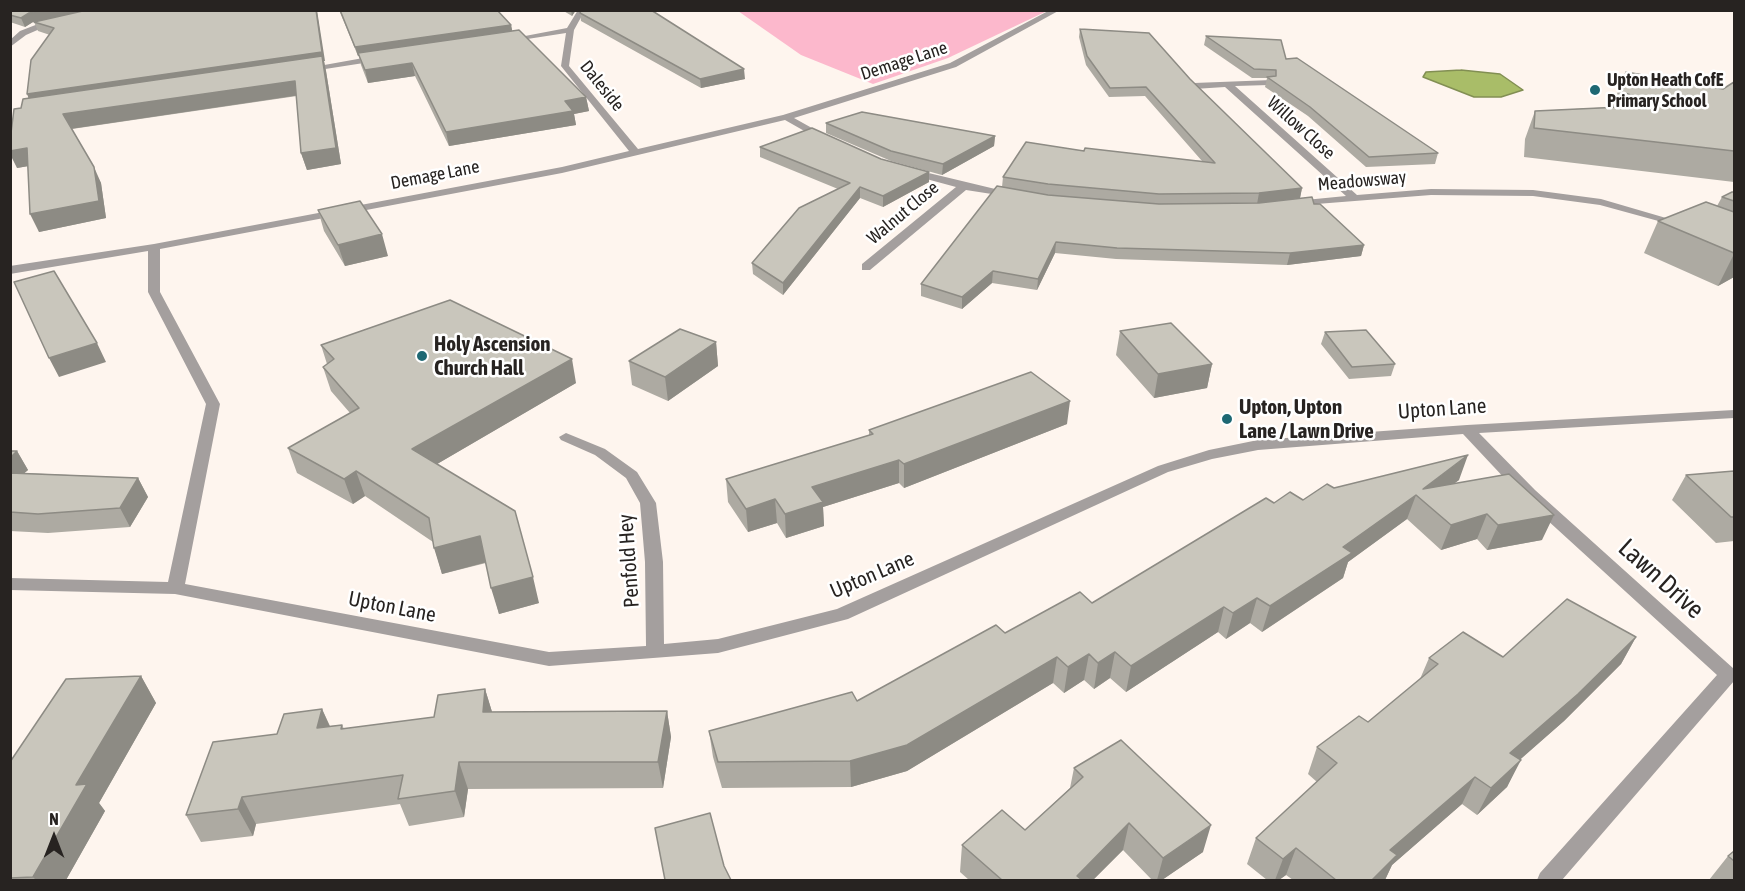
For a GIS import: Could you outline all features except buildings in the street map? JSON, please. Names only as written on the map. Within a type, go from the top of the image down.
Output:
[{"type":"street","name":"Daleside","points":[[582,10],[570,30],[565,66],[637,154]]},
{"type":"street","name":"Demage Lane","points":[[10,270],[154,247],[637,154],[786,117],[953,65],[1057,10]]},
{"type":"street","points":[[10,45],[22,33],[36,26],[66,19]]},
{"type":"street","points":[[500,41],[570,30]]},
{"type":"street","points":[[290,71],[395,56]]},
{"type":"street","name":"Willow Close","points":[[1194,86],[1269,82]]},
{"type":"street","name":"Willow Close","points":[[1227,84],[1353,197]]},
{"type":"street","points":[[786,117],[837,144]]},
{"type":"street","points":[[897,168],[964,186],[1023,196]]},
{"type":"street","name":"Walnut Close","points":[[866,267],[964,186]]},
{"type":"street","name":"Meadowsway","points":[[1278,206],[1353,197],[1431,192],[1533,193],[1601,202],[1694,229]]},
{"type":"street","points":[[154,247],[154,292],[213,404],[175,588]]},
{"type":"street","name":"Upton Lane","points":[[14,588],[175,588],[549,659],[718,646],[842,614],[1163,469],[1209,455],[1258,445],[1467,429],[1734,414]]},
{"type":"street","name":"Lawn Drive","points":[[1467,429],[1529,494],[1732,677],[1548,880]]},
{"type":"street","name":"Penfold Hey","points":[[566,437],[600,452],[632,475],[648,503],[654,562],[655,652]]},
{"type":"shaded area","points":[[738,11],[1047,11],[948,58],[873,84],[801,55]]},
{"type":"shaded area","points":[[1461,70],[1500,74],[1523,90],[1501,97],[1474,97],[1423,77],[1426,72]]},
{"type":"place","name":"Upton Heath CofE Primary School","points":[[1595,90]]},
{"type":"place","name":"Holy Ascension Church Hall","points":[[422,356]]},
{"type":"place","name":"Upton, Upton Lane / Lawn Drive","points":[[1227,419]]}]
